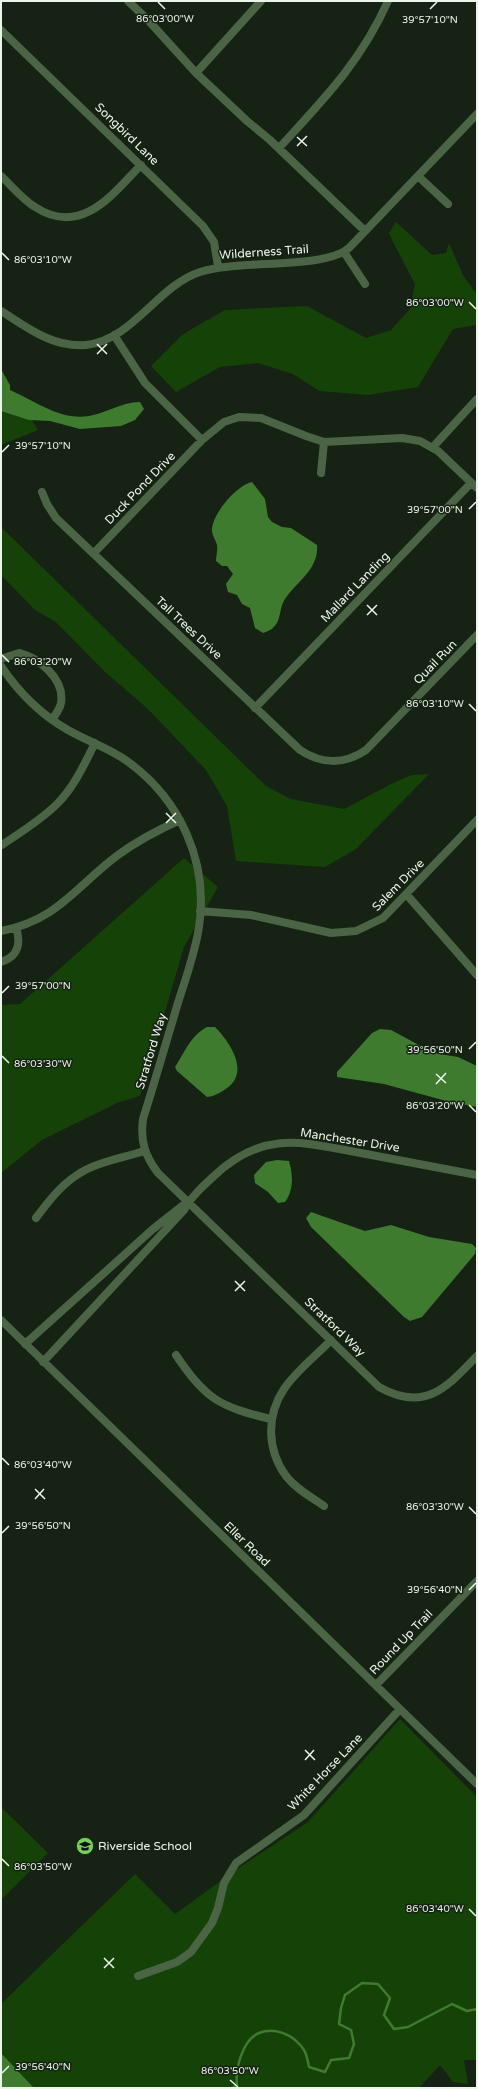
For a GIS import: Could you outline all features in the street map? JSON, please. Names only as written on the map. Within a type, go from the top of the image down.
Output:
[{"type":"street","points":[[128,1],[147,19],[196,73],[278,148],[365,231]]},
{"type":"street","points":[[196,73],[261,1]]},
{"type":"street","points":[[278,148],[337,86],[352,66],[369,40],[388,1]]},
{"type":"street","name":"Songbird Lane","points":[[1,30],[203,226],[214,242],[218,266]]},
{"type":"street","name":"Wilderness Trail","points":[[1,311],[39,335],[62,344],[89,345],[114,335],[176,285],[198,272],[218,266],[324,259],[344,252],[477,114]]},
{"type":"street","points":[[1,176],[40,210],[50,214],[69,217],[86,214],[98,208],[141,165]]},
{"type":"street","points":[[418,176],[448,204]]},
{"type":"street","points":[[344,252],[365,284]]},
{"type":"street","points":[[114,335],[145,383],[202,440]]},
{"type":"street","points":[[433,447],[477,399]]},
{"type":"street","name":"Duck Pond Drive","points":[[94,553],[202,440],[224,422],[239,417],[252,416],[278,424],[324,442]]},
{"type":"street","points":[[321,473],[324,442],[402,438],[420,441],[433,447],[474,486]]},
{"type":"street","name":"Mallard Landing","points":[[256,708],[474,486]]},
{"type":"street","name":"Tall Trees Drive","points":[[42,492],[47,504],[56,518],[300,750],[322,761],[335,761]]},
{"type":"street","name":"Quail Run","points":[[335,761],[355,757],[375,742],[477,635]]},
{"type":"street","points":[[1,660],[19,653],[35,659],[48,670],[57,684],[61,698],[61,705],[52,720]]},
{"type":"street","name":"Stratford Way","points":[[1,666],[18,690],[36,708],[52,720],[126,760],[144,774],[167,799],[180,820],[187,835],[198,869],[200,911],[194,950],[143,1119],[141,1131],[144,1151],[148,1160],[158,1173],[379,1387],[390,1393],[407,1398],[421,1397],[438,1392],[451,1383],[477,1356]]},
{"type":"street","points":[[2,845],[38,820],[57,804],[77,777],[95,743]]},
{"type":"street","points":[[1,931],[36,921],[52,912],[118,855],[150,835],[180,820]]},
{"type":"street","name":"Salem Drive","points":[[200,911],[251,915],[331,933],[356,931],[377,922],[407,894],[477,820]]},
{"type":"street","points":[[407,894],[477,975]]},
{"type":"street","points":[[1,962],[11,957],[18,949],[20,940],[16,927]]},
{"type":"street","name":"Manchester Drive","points":[[25,1344],[153,1229],[180,1206],[188,1202],[228,1164],[248,1152],[281,1143],[312,1143],[477,1175]]},
{"type":"street","points":[[36,1218],[55,1193],[78,1174],[91,1168],[144,1151]]},
{"type":"street","name":"Manchester Drive","points":[[43,1362],[184,1210],[188,1202]]},
{"type":"street","name":"Eller Road","points":[[1,1320],[477,1784]]},
{"type":"street","points":[[324,1506],[295,1485],[280,1465],[273,1450],[271,1419],[284,1389],[331,1340]]},
{"type":"street","points":[[176,1355],[195,1381],[218,1402],[233,1410],[271,1419]]},
{"type":"street","name":"Round Up Trail","points":[[376,1686],[477,1581]]},
{"type":"street","name":"White Horse Lane","points":[[138,1976],[177,1962],[191,1952],[212,1923],[218,1908],[224,1883],[236,1863],[304,1814],[400,1710]]},
{"type":"shaded area","points":[[396,222],[432,255],[446,253],[449,243],[463,275],[477,295],[477,325],[453,329],[418,387],[368,395],[319,391],[293,374],[258,363],[220,367],[176,392],[151,366],[183,334],[225,310],[307,306],[366,338],[391,330],[410,309],[415,284],[389,233]]},
{"type":"shaded area","points":[[1,369],[10,385],[10,390],[48,409],[68,416],[89,416],[133,402],[140,402],[144,409],[135,420],[121,426],[80,429],[50,421],[29,420],[1,411]]},
{"type":"shaded area","points":[[1,399],[26,411],[38,430],[1,445]]},
{"type":"shaded area","points":[[252,482],[265,499],[268,517],[272,522],[282,527],[291,528],[317,545],[315,561],[311,568],[285,599],[277,623],[270,630],[263,633],[255,628],[250,608],[242,604],[237,595],[228,592],[226,584],[233,574],[227,566],[222,566],[216,561],[217,545],[212,530],[216,516],[226,501],[239,489]]},
{"type":"shaded area","points":[[1,527],[266,786],[291,799],[344,809],[391,784],[412,775],[429,774],[356,849],[325,867],[236,861],[227,806],[206,770],[148,709],[105,672],[56,622],[35,610],[1,575]]},
{"type":"shaded area","points":[[184,858],[218,887],[184,947],[140,1096],[117,1103],[42,1140],[1,1173],[1,1005],[20,1004]]},
{"type":"shaded area","points":[[207,1027],[215,1027],[221,1033],[235,1057],[237,1074],[234,1081],[227,1088],[220,1093],[207,1097],[177,1071],[175,1067],[188,1045],[196,1035]]},
{"type":"shaded area","points":[[380,1029],[391,1030],[434,1053],[458,1057],[477,1066],[477,1107],[450,1102],[384,1084],[337,1077],[337,1072],[372,1033]]},
{"type":"shaded area","points":[[277,1160],[289,1161],[292,1177],[288,1197],[285,1202],[278,1203],[268,1192],[255,1183],[254,1175],[266,1162]]},
{"type":"shaded area","points":[[311,1212],[365,1231],[391,1225],[429,1237],[472,1244],[476,1248],[475,1254],[422,1317],[410,1321],[404,1317],[311,1227],[306,1218]]},
{"type":"shaded area","points":[[400,1719],[477,1797],[477,2060],[464,2060],[468,2084],[453,2082],[440,2065],[419,2088],[34,2088],[1,2053],[1,2004],[135,1874],[175,1914],[240,1867],[308,1822]]},
{"type":"shaded area","points":[[1,1807],[48,1853],[1,1900]]},
{"type":"shaded area","points":[[1,2053],[34,2088],[1,2088]]},
{"type":"waterway","points":[[233,2088],[237,2084],[237,2071],[244,2048],[253,2036],[265,2031],[278,2032],[296,2040],[305,2052],[309,2067],[325,2072],[331,2060],[349,2058],[354,2044],[351,2030],[339,2024],[341,2008],[345,1995],[362,1983],[378,1984],[390,1998],[384,2015],[394,2029],[408,2027],[452,2004],[467,2011],[477,2009]]},
{"type":"place","name":"Riverside School","points":[[85,1846]]}]
